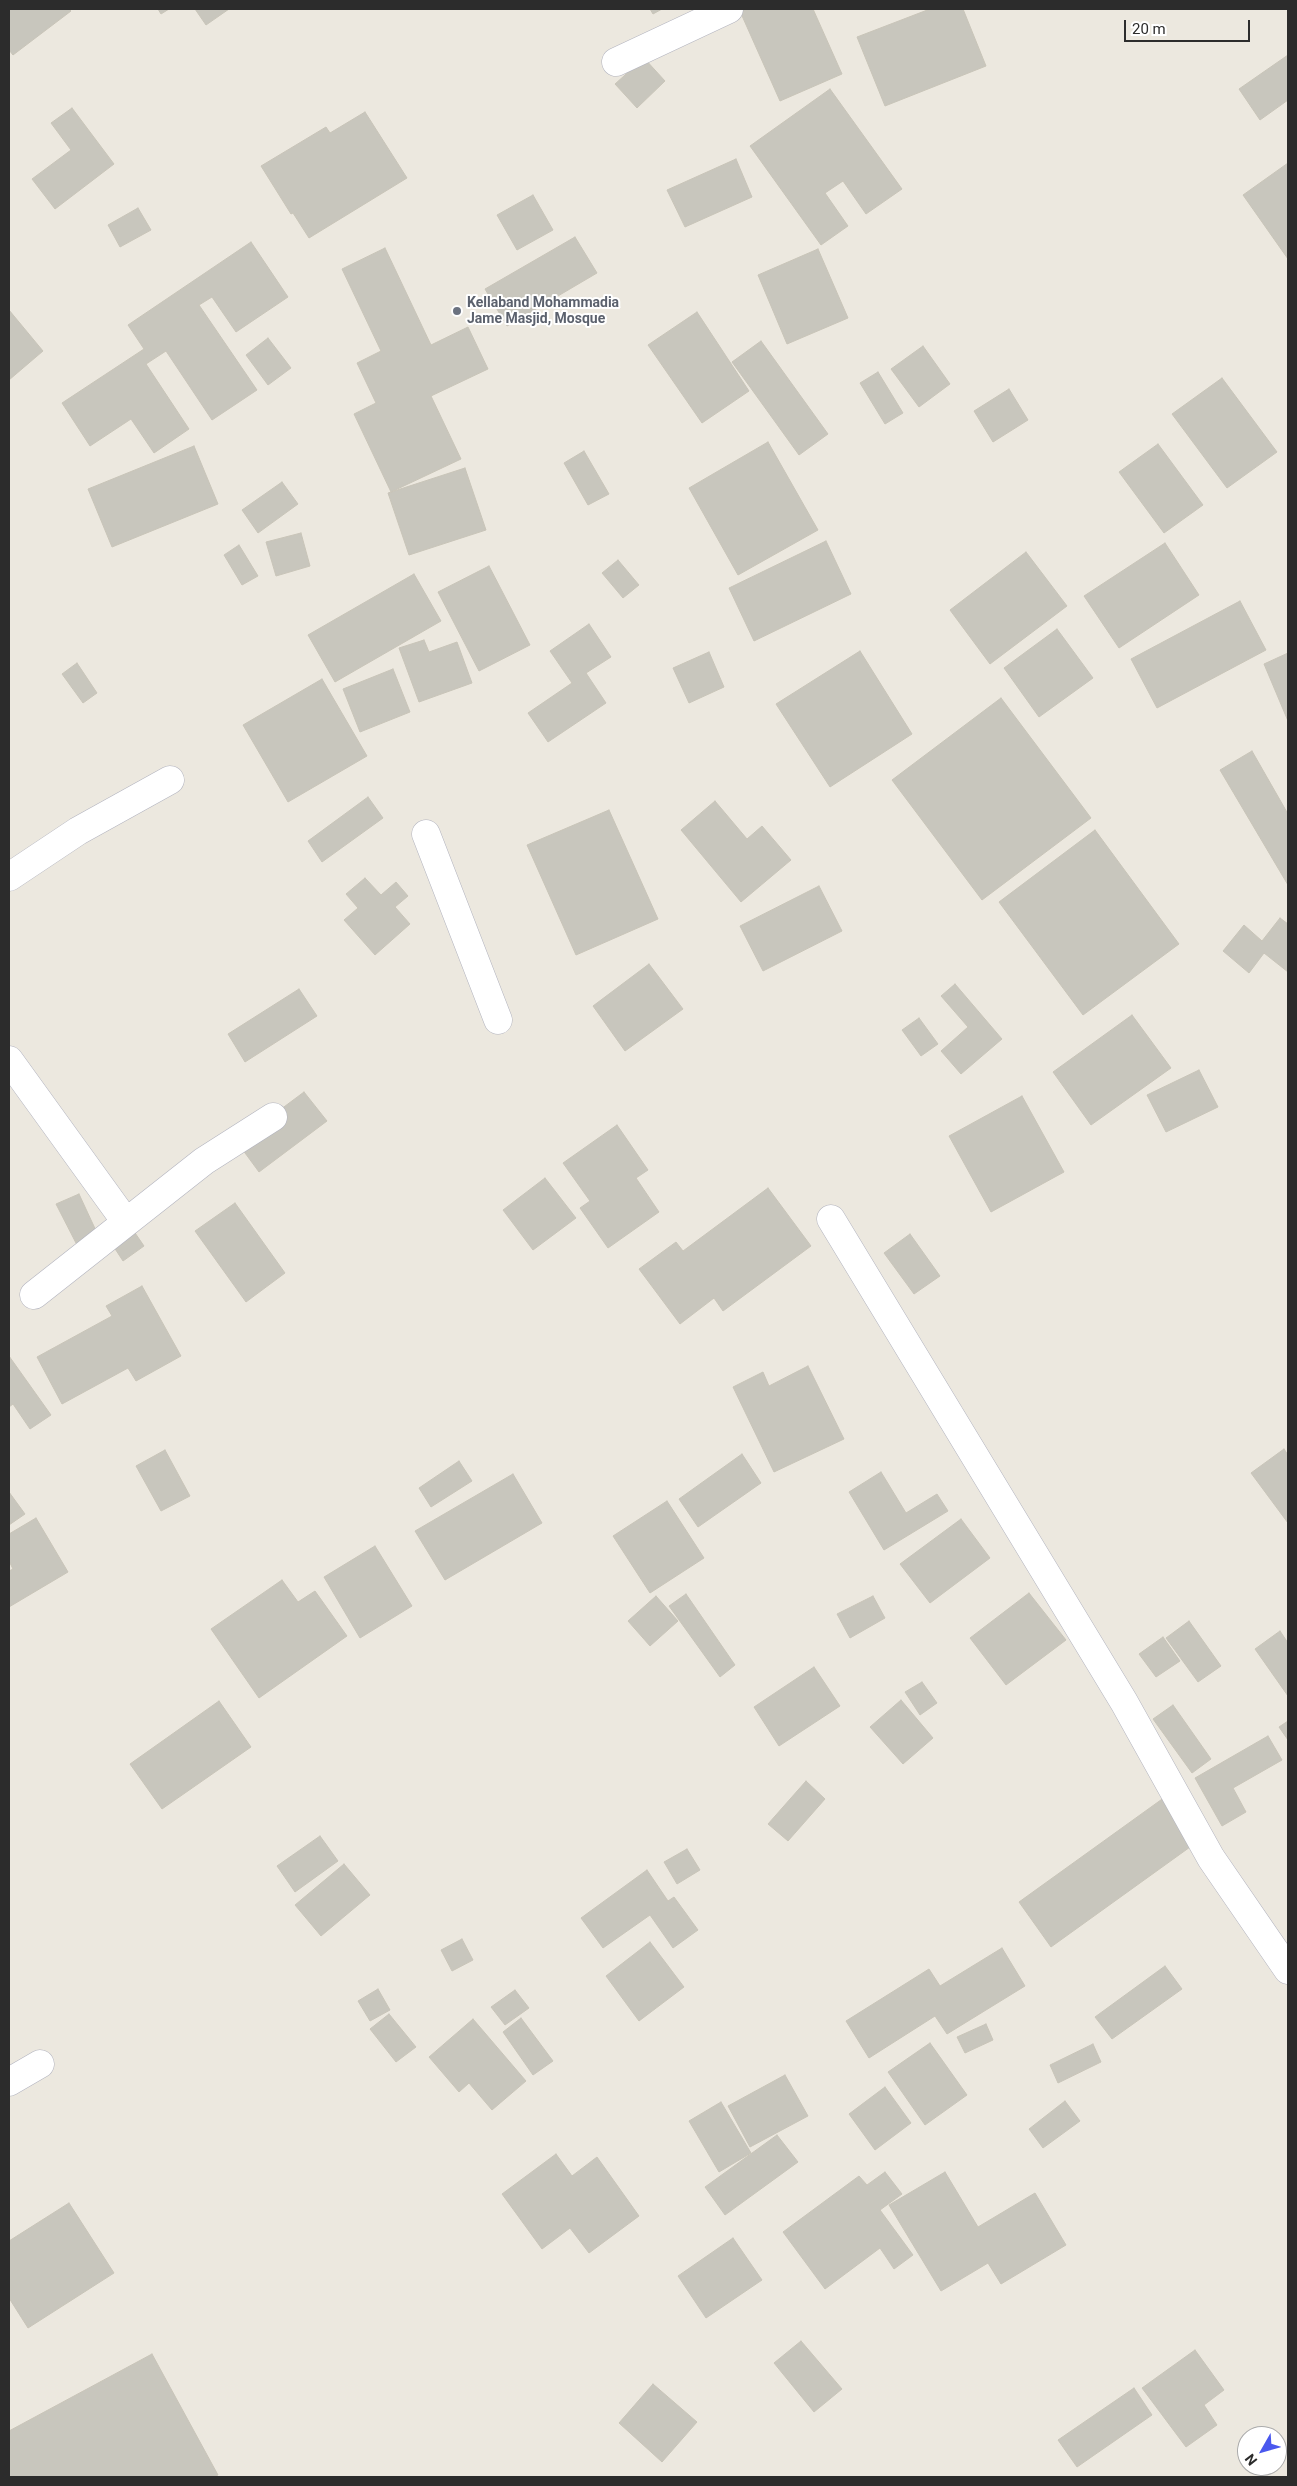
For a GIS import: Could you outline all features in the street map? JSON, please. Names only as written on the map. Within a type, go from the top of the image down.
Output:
[{"type":"street","points":[[616,62],[729,9]]},
{"type":"street","points":[[9,877],[78,831],[170,780]]},
{"type":"street","points":[[426,834],[498,1020]]},
{"type":"street","points":[[9,1060],[126,1222]]},
{"type":"street","points":[[34,1295],[204,1161],[273,1117]]},
{"type":"street","points":[[831,1218],[1118,1694],[1211,1858],[1288,1970]]},
{"type":"street","points":[[9,2082],[40,2064]]},
{"type":"building","points":[[9,9],[69,9],[71,11],[13,55],[9,50]]},
{"type":"building","points":[[158,9],[169,9],[161,14]]},
{"type":"building","points":[[195,9],[229,9],[206,25]]},
{"type":"building","points":[[650,9],[662,9],[653,14]]},
{"type":"building","points":[[739,9],[813,9],[842,74],[780,101]]},
{"type":"building","points":[[930,9],[963,9],[986,66],[885,106],[857,37]]},
{"type":"building","points":[[1288,55],[1288,100],[1260,120],[1239,89]]},
{"type":"building","points":[[644,58],[665,81],[637,108],[615,84]]},
{"type":"building","points":[[830,89],[902,189],[866,214],[843,181],[825,193],[848,226],[821,245],[750,146]]},
{"type":"building","points":[[72,108],[114,164],[55,209],[32,179],[71,150],[51,123]]},
{"type":"building","points":[[365,112],[407,178],[309,238],[293,213],[291,214],[261,166],[326,127],[330,133]]},
{"type":"building","points":[[736,159],[752,197],[685,227],[667,190]]},
{"type":"building","points":[[1288,163],[1288,259],[1243,195]]},
{"type":"building","points":[[533,195],[553,230],[517,250],[497,215]]},
{"type":"building","points":[[138,208],[151,230],[120,247],[108,225]]},
{"type":"building","points":[[575,237],[597,273],[507,326],[485,289]]},
{"type":"building","points":[[251,242],[288,297],[236,332],[212,297],[199,305],[257,390],[212,420],[166,351],[146,364],[189,429],[154,453],[131,419],[90,446],[62,403],[144,349],[128,325]]},
{"type":"building","points":[[385,248],[431,345],[468,327],[488,369],[431,396],[461,459],[391,492],[354,414],[376,403],[357,363],[381,351],[342,269]]},
{"type":"building","points":[[818,249],[848,318],[787,344],[758,275]]},
{"type":"building","points":[[9,310],[43,351],[9,380]]},
{"type":"building","points":[[697,312],[749,391],[702,423],[648,345]]},
{"type":"building","points":[[268,338],[291,368],[268,385],[246,355]]},
{"type":"building","points":[[761,341],[828,434],[799,455],[732,362]]},
{"type":"building","points":[[923,346],[950,384],[919,407],[891,369]]},
{"type":"building","points":[[878,372],[903,413],[885,424],[860,383]]},
{"type":"building","points":[[1222,378],[1277,452],[1227,488],[1172,414]]},
{"type":"building","points":[[1009,389],[1028,420],[993,442],[974,411]]},
{"type":"building","points":[[768,442],[818,530],[738,575],[689,488]]},
{"type":"building","points":[[1158,444],[1203,505],[1164,533],[1119,472]]},
{"type":"building","points":[[194,446],[218,504],[112,547],[88,489]]},
{"type":"building","points":[[584,451],[609,494],[588,505],[564,463]]},
{"type":"building","points":[[465,468],[486,530],[409,555],[388,493]]},
{"type":"building","points":[[282,482],[298,504],[258,533],[242,510]]},
{"type":"building","points":[[301,533],[310,566],[276,576],[266,542]]},
{"type":"building","points":[[826,541],[851,594],[754,641],[729,588]]},
{"type":"building","points":[[1165,543],[1199,595],[1119,648],[1084,596]]},
{"type":"building","points":[[239,545],[258,576],[242,585],[224,555]]},
{"type":"building","points":[[1026,552],[1067,606],[990,664],[950,610]]},
{"type":"building","points":[[618,560],[639,585],[623,598],[602,573]]},
{"type":"building","points":[[489,566],[530,645],[479,671],[438,592]]},
{"type":"building","points":[[414,574],[441,621],[335,682],[308,635]]},
{"type":"building","points":[[1240,601],[1266,650],[1157,708],[1131,659]]},
{"type":"building","points":[[589,624],[611,657],[586,673],[606,703],[548,742],[528,713],[572,683],[550,651]]},
{"type":"building","points":[[1057,629],[1093,678],[1039,717],[1004,668]]},
{"type":"building","points":[[424,640],[429,652],[457,642],[472,683],[419,702],[399,648]]},
{"type":"building","points":[[860,651],[912,734],[830,787],[776,704]]},
{"type":"building","points":[[709,652],[724,687],[689,703],[673,668]]},
{"type":"building","points":[[1288,653],[1288,721],[1264,664]]},
{"type":"building","points":[[77,663],[97,693],[83,703],[62,674]]},
{"type":"building","points":[[393,669],[410,712],[360,732],[343,689]]},
{"type":"building","points":[[322,679],[367,756],[288,802],[243,725]]},
{"type":"building","points":[[1001,698],[1091,818],[982,900],[892,780]]},
{"type":"building","points":[[1252,751],[1288,814],[1288,885],[1220,770]]},
{"type":"building","points":[[368,797],[383,818],[322,862],[308,841]]},
{"type":"building","points":[[715,801],[747,839],[762,826],[791,860],[741,902],[681,830]]},
{"type":"building","points":[[609,810],[658,919],[576,955],[527,845]]},
{"type":"building","points":[[1095,830],[1179,944],[1083,1015],[999,902]]},
{"type":"building","points":[[365,878],[381,895],[396,882],[408,896],[395,907],[410,924],[375,955],[344,920],[358,908],[346,894]]},
{"type":"building","points":[[819,886],[842,931],[763,971],[740,926]]},
{"type":"building","points":[[1280,918],[1288,924],[1288,972],[1264,953],[1249,973],[1223,951],[1244,925],[1262,941]]},
{"type":"building","points":[[649,964],[683,1009],[625,1051],[593,1006]]},
{"type":"building","points":[[955,984],[1002,1039],[961,1074],[941,1051],[968,1027],[941,996]]},
{"type":"building","points":[[299,989],[317,1016],[245,1062],[228,1034]]},
{"type":"building","points":[[1132,1015],[1171,1068],[1091,1125],[1053,1072]]},
{"type":"building","points":[[919,1018],[938,1044],[921,1056],[902,1030]]},
{"type":"building","points":[[1199,1070],[1218,1107],[1166,1132],[1147,1095]]},
{"type":"building","points":[[304,1092],[327,1121],[259,1172],[237,1142]]},
{"type":"building","points":[[1022,1096],[1064,1172],[991,1212],[949,1136]]},
{"type":"building","points":[[617,1125],[648,1170],[636,1178],[659,1212],[608,1248],[580,1208],[590,1201],[563,1163]]},
{"type":"building","points":[[545,1178],[576,1218],[533,1250],[503,1210]]},
{"type":"building","points":[[768,1188],[811,1246],[723,1311],[714,1298],[680,1324],[639,1269],[676,1242],[683,1251]]},
{"type":"building","points":[[79,1194],[98,1235],[77,1245],[56,1204]]},
{"type":"building","points":[[235,1203],[285,1273],[246,1302],[195,1231]]},
{"type":"building","points":[[131,1227],[144,1246],[123,1261],[110,1241]]},
{"type":"building","points":[[910,1234],[940,1276],[914,1294],[884,1253]]},
{"type":"building","points":[[142,1286],[181,1356],[136,1381],[128,1368],[62,1404],[37,1357],[112,1316],[106,1306]]},
{"type":"building","points":[[9,1356],[51,1415],[30,1429],[13,1404],[9,1407]]},
{"type":"building","points":[[808,1366],[844,1439],[774,1472],[733,1387],[763,1372],[769,1386]]},
{"type":"building","points":[[1284,1449],[1288,1455],[1288,1523],[1251,1473]]},
{"type":"building","points":[[165,1450],[190,1496],[161,1511],[136,1466]]},
{"type":"building","points":[[742,1454],[761,1483],[698,1527],[679,1499]]},
{"type":"building","points":[[459,1461],[472,1481],[431,1507],[419,1488]]},
{"type":"building","points":[[881,1472],[906,1513],[937,1494],[948,1511],[884,1550],[849,1492]]},
{"type":"building","points":[[513,1474],[542,1523],[445,1580],[415,1531]]},
{"type":"building","points":[[9,1492],[25,1514],[9,1525]]},
{"type":"building","points":[[667,1501],[704,1558],[650,1593],[613,1536]]},
{"type":"building","points":[[36,1518],[68,1572],[9,1607],[9,1571],[13,1569],[9,1561],[9,1534]]},
{"type":"building","points":[[961,1519],[990,1558],[930,1603],[900,1564]]},
{"type":"building","points":[[375,1546],[412,1606],[360,1638],[324,1577]]},
{"type":"building","points":[[282,1580],[298,1602],[315,1591],[347,1636],[259,1698],[211,1629]]},
{"type":"building","points":[[1029,1593],[1066,1640],[1006,1685],[970,1638]]},
{"type":"building","points":[[686,1594],[735,1665],[720,1677],[669,1606]]},
{"type":"building","points":[[656,1596],[678,1621],[650,1646],[628,1621]]},
{"type":"building","points":[[873,1596],[885,1618],[850,1638],[837,1614]]},
{"type":"building","points":[[1189,1621],[1221,1666],[1198,1682],[1166,1638]]},
{"type":"building","points":[[1280,1631],[1288,1643],[1288,1696],[1255,1649]]},
{"type":"building","points":[[1163,1637],[1180,1661],[1156,1677],[1139,1654]]},
{"type":"building","points":[[814,1667],[840,1706],[779,1746],[754,1707]]},
{"type":"building","points":[[922,1682],[937,1703],[920,1715],[905,1692]]},
{"type":"building","points":[[901,1700],[933,1738],[903,1764],[870,1727]]},
{"type":"building","points":[[219,1701],[251,1747],[162,1809],[130,1764]]},
{"type":"building","points":[[1173,1705],[1211,1759],[1192,1773],[1153,1719]]},
{"type":"building","points":[[1288,1721],[1288,1740],[1279,1727]]},
{"type":"building","points":[[1268,1736],[1282,1760],[1233,1788],[1246,1812],[1222,1826],[1195,1778]]},
{"type":"building","points":[[806,1781],[825,1799],[788,1841],[768,1824]]},
{"type":"building","points":[[1165,1797],[1197,1842],[1051,1947],[1019,1902]]},
{"type":"building","points":[[320,1836],[338,1861],[295,1892],[277,1866]]},
{"type":"building","points":[[687,1849],[700,1870],[677,1884],[664,1862]]},
{"type":"building","points":[[344,1864],[370,1895],[321,1936],[295,1905]]},
{"type":"building","points":[[647,1870],[668,1901],[674,1897],[698,1930],[673,1948],[650,1915],[603,1948],[581,1918]]},
{"type":"building","points":[[462,1939],[473,1960],[452,1971],[441,1950]]},
{"type":"building","points":[[650,1942],[684,1987],[639,2021],[606,1976]]},
{"type":"building","points":[[1002,1948],[1025,1986],[947,2034],[935,2016],[869,2058],[846,2021],[929,1969],[940,1986]]},
{"type":"building","points":[[1165,1966],[1182,1989],[1112,2039],[1095,2017]]},
{"type":"building","points":[[378,1989],[390,2010],[370,2021],[358,2001]]},
{"type":"building","points":[[515,1990],[529,2008],[505,2025],[491,2007]]},
{"type":"building","points":[[389,2014],[416,2047],[396,2062],[370,2029]]},
{"type":"building","points":[[521,2018],[553,2061],[533,2075],[503,2032]]},
{"type":"building","points":[[473,2019],[526,2081],[492,2110],[469,2083],[459,2092],[429,2057]]},
{"type":"building","points":[[986,2024],[993,2040],[965,2053],[957,2037]]},
{"type":"building","points":[[930,2043],[967,2095],[925,2125],[888,2072]]},
{"type":"building","points":[[1093,2044],[1101,2062],[1058,2083],[1050,2065]]},
{"type":"building","points":[[785,2075],[808,2116],[750,2147],[728,2106]]},
{"type":"building","points":[[885,2087],[911,2123],[875,2150],[849,2114]]},
{"type":"building","points":[[1065,2101],[1080,2121],[1043,2148],[1029,2129]]},
{"type":"building","points":[[721,2102],[751,2153],[719,2172],[689,2121]]},
{"type":"building","points":[[777,2135],[798,2162],[725,2215],[705,2187]]},
{"type":"building","points":[[556,2154],[572,2176],[597,2157],[639,2216],[589,2253],[570,2228],[542,2249],[502,2194]]},
{"type":"building","points":[[885,2172],[902,2194],[880,2210],[913,2255],[894,2269],[880,2248],[825,2289],[783,2232],[859,2176],[867,2185]]},
{"type":"building","points":[[945,2172],[978,2227],[1035,2193],[1066,2245],[1001,2284],[988,2263],[941,2291],[889,2205]]},
{"type":"building","points":[[69,2203],[114,2273],[28,2328],[9,2298],[9,2241]]},
{"type":"building","points":[[733,2238],[762,2280],[706,2318],[678,2276]]},
{"type":"building","points":[[801,2341],[842,2389],[814,2412],[774,2363]]},
{"type":"building","points":[[1195,2350],[1224,2390],[1204,2405],[1217,2425],[1186,2447],[1142,2388]]},
{"type":"building","points":[[152,2354],[218,2475],[213,2477],[9,2477],[9,2431]]},
{"type":"building","points":[[653,2384],[697,2422],[662,2462],[619,2423]]},
{"type":"building","points":[[1134,2388],[1152,2415],[1077,2467],[1058,2440]]},
{"type":"place","name":"Kellaband Mohammadia Jame Masjid, Mosque","points":[[457,311]]}]
